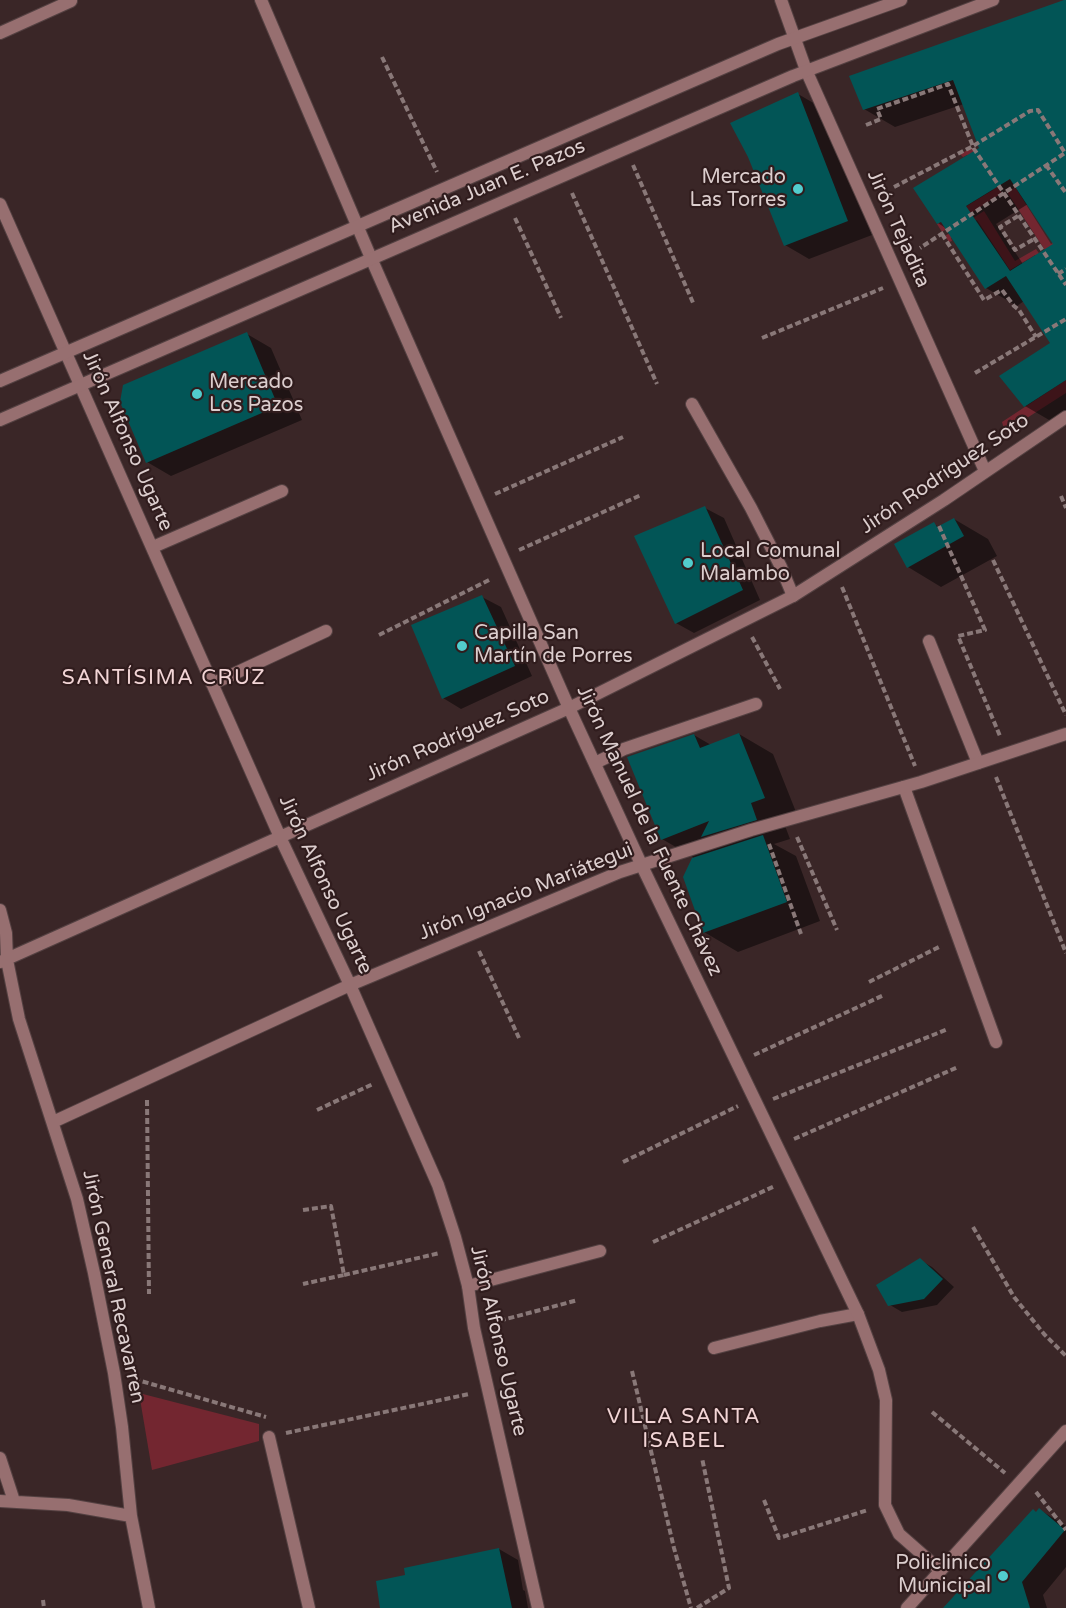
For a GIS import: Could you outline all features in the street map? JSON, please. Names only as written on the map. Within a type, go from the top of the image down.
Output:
[{"type":"street","name":"Jirón Manuel de la Fuente Chávez","points":[[261,0],[371,258],[570,708],[642,866],[858,1314],[879,1370],[886,1400],[885,1505],[899,1534],[940,1570]]},
{"type":"street","name":"Jirón Tejadita","points":[[781,0],[806,70],[985,471]]},
{"type":"street","name":"Avenida Juan E. Pazos","points":[[0,381],[795,37],[901,0]]},
{"type":"street","name":"Avenida Juan E. Pazos","points":[[0,420],[806,70],[993,0]]},
{"type":"street","points":[[0,33],[71,1]]},
{"type":"street","name":"Jirón Alfonso Ugarte","points":[[0,204],[280,837],[350,985],[438,1185],[468,1286],[474,1328],[538,1608]]},
{"type":"street","points":[[692,404],[751,508],[782,567],[793,596]]},
{"type":"street","name":"Jirón Rodríguez Soto","points":[[3,961],[570,708],[793,596],[1066,417]]},
{"type":"street","points":[[153,547],[282,491]]},
{"type":"street","points":[[212,684],[326,631]]},
{"type":"street","points":[[929,641],[983,761]]},
{"type":"street","points":[[595,763],[624,750],[756,704]]},
{"type":"street","name":"Jirón Ignacio Mariátegui","points":[[53,1122],[350,985],[620,872],[762,827],[921,782],[1066,734]]},
{"type":"street","points":[[904,787],[996,1042]]},
{"type":"street","name":"Jirón General Recavarren","points":[[0,910],[6,933],[3,961],[77,1199],[114,1373],[131,1516],[149,1608]]},
{"type":"street","points":[[468,1286],[600,1251]]},
{"type":"street","points":[[714,1348],[820,1321],[858,1314]]},
{"type":"street","points":[[274,1436],[309,1608]]},
{"type":"street","points":[[907,1608],[1021,1480],[1064,1438]]},
{"type":"street","points":[[0,1458],[14,1501]]},
{"type":"street","points":[[0,1501],[86,1508],[131,1516]]},
{"type":"path","points":[[382,57],[445,189]]},
{"type":"path","points":[[866,124],[881,119],[877,109],[948,84],[973,146],[1066,285]]},
{"type":"path","points":[[894,187],[973,146],[1030,111],[1038,110],[1065,153],[920,248]]},
{"type":"path","points":[[625,148],[694,305]]},
{"type":"path","points":[[1046,165],[1066,193]]},
{"type":"path","points":[[564,175],[657,384]]},
{"type":"path","points":[[506,200],[561,318]]},
{"type":"path","points":[[1018,216],[1000,227],[1015,250],[1034,239]]},
{"type":"path","points":[[942,234],[984,300],[1002,290],[1019,310],[1036,337]]},
{"type":"path","points":[[1058,274],[1066,269]]},
{"type":"path","points":[[762,338],[900,281]]},
{"type":"path","points":[[975,373],[1066,319]]},
{"type":"path","points":[[479,502],[623,437]]},
{"type":"path","points":[[503,557],[641,495]]},
{"type":"path","points":[[1061,496],[1066,508]]},
{"type":"path","points":[[938,523],[985,630],[957,636],[1007,754]]},
{"type":"path","points":[[993,560],[1066,715]]},
{"type":"path","points":[[835,569],[921,782]]},
{"type":"path","points":[[379,635],[509,570]]},
{"type":"path","points":[[743,621],[780,689]]},
{"type":"path","points":[[983,761],[1066,952]]},
{"type":"path","points":[[789,819],[837,930]]},
{"type":"path","points":[[762,827],[801,934]]},
{"type":"path","points":[[472,934],[519,1038]]},
{"type":"path","points":[[869,982],[958,938]]},
{"type":"path","points":[[737,1063],[885,995]]},
{"type":"path","points":[[623,1162],[755,1102],[948,1029]]},
{"type":"path","points":[[777,1146],[958,1067]]},
{"type":"path","points":[[317,1110],[390,1076]]},
{"type":"path","points":[[147,1078],[149,1294]]},
{"type":"path","points":[[653,1242],[792,1178]]},
{"type":"path","points":[[303,1210],[332,1206],[344,1275]]},
{"type":"path","points":[[974,1227],[1014,1297],[1044,1334],[1066,1356]]},
{"type":"path","points":[[303,1284],[458,1248]]},
{"type":"path","points":[[474,1328],[578,1300]]},
{"type":"path","points":[[632,1371],[674,1548],[691,1608]]},
{"type":"path","points":[[114,1373],[268,1418]]},
{"type":"path","points":[[274,1436],[489,1390]]},
{"type":"path","points":[[932,1412],[1021,1480],[1066,1530]]},
{"type":"path","points":[[697,1608],[729,1588],[702,1458]]},
{"type":"path","points":[[764,1500],[779,1538],[885,1505]]},
{"type":"path","points":[[43,1600],[44,1608]]},
{"type":"shaded area","points":[[972,148],[1002,193],[942,232],[937,224],[993,190],[967,155],[963,157],[960,154]]},
{"type":"shaded area","points":[[1043,170],[1042,175],[1017,190],[1051,244],[1066,237],[1054,264],[1007,192]]},
{"type":"shaded area","points":[[984,211],[1015,261],[1036,249],[1066,292],[1066,303],[1035,255],[1010,270],[977,220],[951,238],[952,241],[949,242],[945,236]]},
{"type":"shaded area","points":[[1066,380],[1066,393],[1005,432],[1002,422]]},
{"type":"shaded area","points":[[139,1393],[259,1424],[259,1441],[152,1470]]},
{"type":"building","points":[[1066,0],[1066,380],[1024,407],[999,376],[1050,343],[1006,276],[985,289],[941,222],[937,224],[913,188],[979,148],[953,80],[863,110],[849,76]],"holes":[[[1010,179],[1053,244],[1010,271],[966,206]]]},
{"type":"building","name":"Mercado Las Torres","points":[[798,92],[848,221],[784,246],[748,157],[730,123]]},
{"type":"building","name":"Mercado Los Pazos","points":[[247,332],[278,406],[146,463],[120,402],[123,385]]},
{"type":"building","name":"Local Comunal Malambo","points":[[705,506],[743,590],[675,624],[634,536]]},
{"type":"building","points":[[954,518],[964,536],[907,568],[894,544],[934,522],[937,527]]},
{"type":"building","name":"Capilla San Martín de Porres","points":[[482,595],[515,666],[442,699],[411,625]]},
{"type":"building","points":[[739,733],[765,798],[751,803],[757,820],[701,837],[709,821],[661,840],[627,757],[694,734],[700,748]]},
{"type":"building","points":[[763,835],[787,902],[703,933],[683,877],[692,858]]},
{"type":"building","points":[[920,1258],[943,1279],[924,1299],[888,1306],[876,1285]]},
{"type":"building","name":"Policlinico Municipal","points":[[1039,1508],[1065,1530],[1022,1582],[1030,1608],[943,1608],[1033,1509],[1036,1512]]},
{"type":"building","points":[[499,1548],[512,1608],[380,1608],[376,1581],[405,1575],[404,1568]]},
{"type":"place","name":"Mercado Las Torres","points":[[798,189]]},
{"type":"place","name":"Mercado Los Pazos","points":[[197,394]]},
{"type":"place","name":"Local Comunal Malambo","points":[[688,563]]},
{"type":"place","name":"Capilla San Martín de Porres","points":[[462,646]]},
{"type":"place","name":"Policlinico Municipal","points":[[1003,1576]]},
{"type":"district","name":"SANTÍSIMA CRUZ","points":[[164,678]]},
{"type":"district","name":"VILLA SANTA ISABEL","points":[[684,1429]]}]
